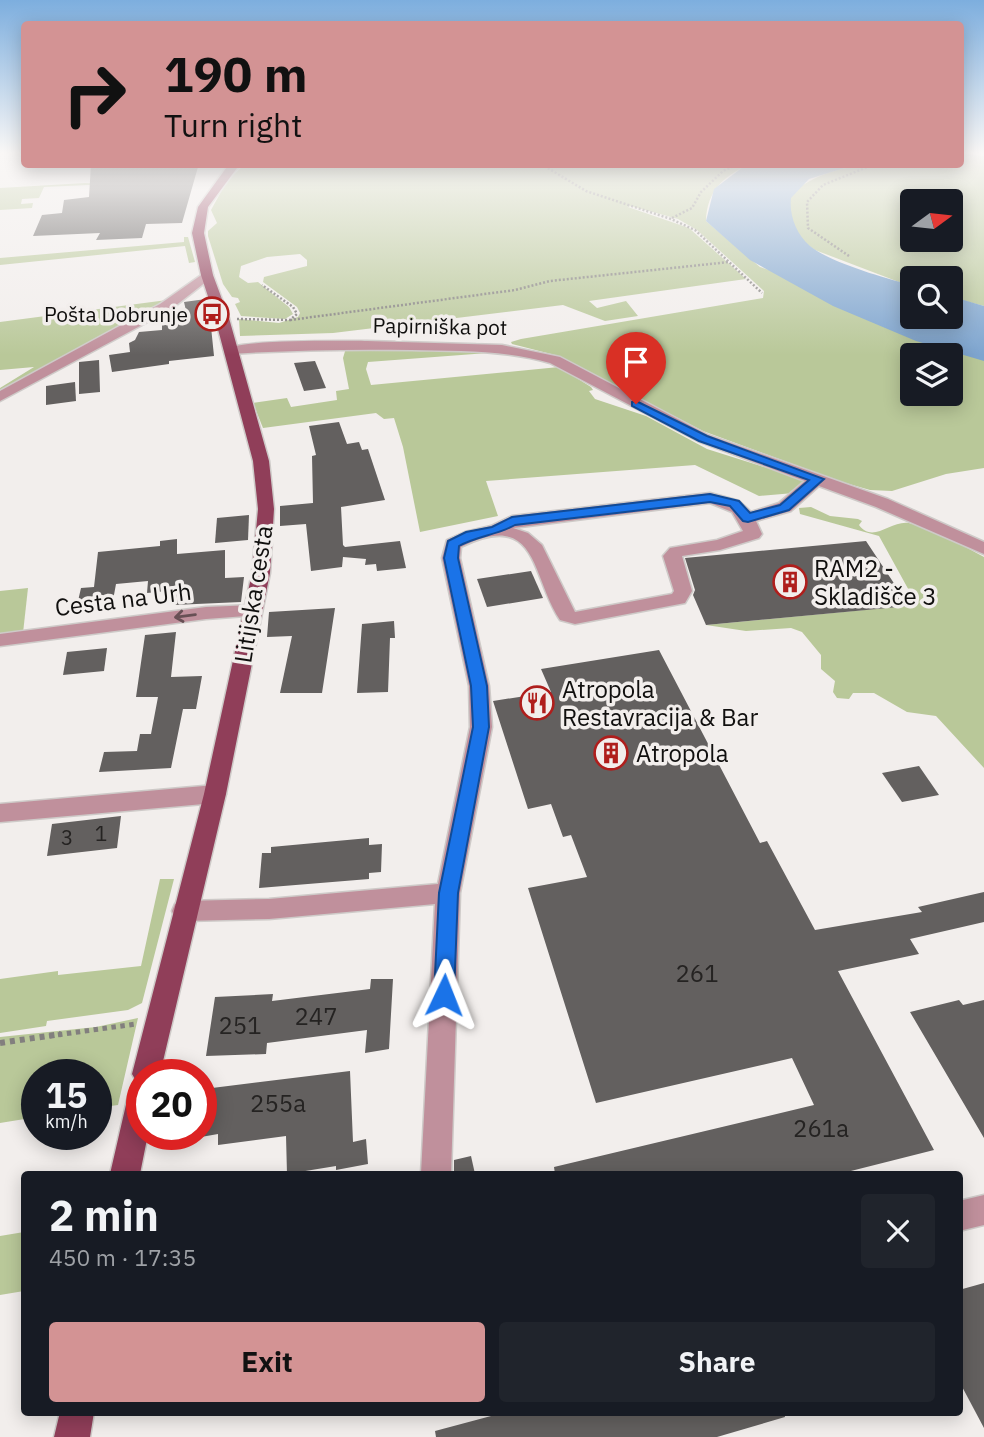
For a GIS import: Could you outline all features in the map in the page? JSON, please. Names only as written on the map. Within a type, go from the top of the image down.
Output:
[{"type":"main road","name":"Litijska cesta","points":[[149,1059],[215,794],[261,573],[266,489],[231,349],[207,275],[198,233],[200,221]]},
{"type":"main road","points":[[126,1171],[130,1150]]},
{"type":"main road","points":[[72,1437],[75,1416]]},
{"type":"street","points":[[0,397],[165,307],[207,275]]},
{"type":"street","name":"Papirniška pot","points":[[231,349],[307,344],[517,349],[555,360],[703,438],[882,503],[984,550]]},
{"type":"street","points":[[748,518],[785,507],[817,479]]},
{"type":"street","points":[[436,1171],[449,893],[481,727],[479,686],[451,558],[453,544],[470,535],[495,531],[519,535],[532,544],[562,609],[567,616],[575,618],[678,599],[683,591],[671,556],[676,552],[742,540],[753,534],[748,518],[734,503],[710,498],[512,521],[495,531]]},
{"type":"street","name":"Cesta na Urh","points":[[0,640],[181,616],[253,611]]},
{"type":"street","points":[[0,813],[215,794]]},
{"type":"street","points":[[184,911],[270,909],[449,893]]},
{"type":"street","points":[[963,1215],[984,1210]]},
{"type":"path","points":[[675,221],[703,236],[762,293]]},
{"type":"path","points":[[808,221],[808,228],[849,256]]},
{"type":"path","points":[[222,318],[290,320],[515,290],[550,281],[729,262]]},
{"type":"path","points":[[262,285],[293,307],[297,314],[290,320]]},
{"type":"path","points":[[0,1043],[158,1021]]},
{"type":"green space","points":[[216,221],[669,221],[689,228],[746,279],[589,301],[597,308],[626,301],[638,316],[605,321],[563,305],[333,333],[240,336],[239,319],[279,323],[298,317],[300,313],[297,307],[263,282],[264,277],[307,266],[307,260],[300,254],[267,257],[241,266],[239,277],[248,283],[258,282],[289,307],[293,314],[285,319],[241,316],[235,304],[240,302],[238,298],[232,297],[223,284],[208,231]]},
{"type":"green space","points":[[682,221],[706,221],[760,267],[900,323],[900,329],[914,329],[948,343],[900,343],[900,406],[963,406],[963,349],[984,358],[984,468],[946,474],[892,491],[870,490],[703,431],[555,355],[511,342],[763,298],[764,291],[697,230]]},
{"type":"green space","points":[[787,221],[900,221],[900,252],[963,252],[963,221],[984,221],[984,306],[963,300],[963,266],[900,266],[900,282],[815,250],[805,243]]},
{"type":"green space","points":[[184,237],[188,237],[195,262],[189,263],[185,246],[0,265],[0,258],[184,242]]},
{"type":"green space","points":[[167,300],[0,392],[0,388],[34,367],[0,370],[0,322]]},
{"type":"green space","points":[[346,348],[501,352],[368,362],[366,369],[371,385],[559,367],[591,387],[593,390],[589,391],[595,399],[646,416],[707,449],[793,476],[804,481],[804,487],[794,493],[759,496],[695,465],[486,481],[498,516],[420,532],[403,447],[394,418],[384,419],[376,413],[263,428],[253,403],[287,398],[291,407],[337,400],[336,391],[349,389],[343,358]]},
{"type":"green space","points":[[811,507],[830,516],[858,519],[862,521],[859,525],[870,532],[902,523],[918,525],[984,557],[984,768],[936,716],[907,712],[874,693],[853,693],[849,699],[837,698],[833,692],[835,681],[821,669],[821,655],[802,632],[791,628],[746,631],[706,625],[917,605],[879,536],[800,514],[799,508]]},
{"type":"green space","points":[[28,588],[23,633],[0,636],[0,591]]},
{"type":"green space","points":[[160,879],[174,879],[142,1003],[128,1010],[47,1021],[46,1026],[0,1033],[0,979],[58,971],[58,975],[141,966]]},
{"type":"green space","points":[[138,1018],[129,1059],[126,1059],[118,1105],[112,1106],[112,1059],[21,1059],[21,1120],[0,1123],[0,1037],[96,1027]]},
{"type":"green space","points":[[21,1232],[21,1292],[0,1295],[0,1236]]},
{"type":"water","points":[[706,221],[794,221],[801,236],[819,252],[844,264],[900,282],[900,329],[963,329],[963,300],[984,306],[984,361],[963,355],[963,343],[923,343],[833,306],[750,260]]},
{"type":"building","points":[[39,221],[183,221],[146,224],[142,238],[96,240],[100,233],[33,236]]},
{"type":"building","points":[[206,299],[214,356],[112,372],[109,355],[130,352],[129,343],[135,340],[139,332],[162,330],[162,322],[188,319],[184,302]]},
{"type":"building","points":[[99,360],[100,392],[79,394],[79,362]]},
{"type":"building","points":[[315,361],[326,388],[304,391],[294,363]]},
{"type":"building","points":[[75,382],[76,401],[46,405],[46,386]]},
{"type":"building","points":[[339,422],[347,444],[359,442],[362,450],[368,449],[385,500],[341,507],[343,545],[345,547],[400,541],[406,568],[377,571],[376,564],[365,565],[366,559],[343,557],[342,567],[311,571],[306,524],[280,526],[280,506],[313,503],[312,456],[316,455],[309,426]]},
{"type":"building","points":[[249,515],[248,540],[215,543],[217,518]]},
{"type":"building","points":[[177,539],[177,554],[225,550],[225,578],[244,577],[241,602],[174,605],[177,590],[147,593],[148,581],[116,584],[111,611],[75,614],[81,588],[94,587],[98,552],[160,546],[160,541]]},
{"type":"building","name":"RAM2 - Skladišče 3","points":[[866,541],[909,606],[706,625],[693,595],[695,590],[685,558]]},
{"type":"building","points":[[531,571],[543,598],[487,607],[477,579]]},
{"type":"building","points":[[335,608],[322,693],[280,693],[292,636],[267,637],[269,612]]},
{"type":"building","points":[[394,621],[395,638],[390,638],[388,692],[357,693],[362,624]]},
{"type":"building","points":[[176,632],[171,677],[202,676],[196,709],[183,709],[171,768],[99,772],[104,752],[137,751],[140,734],[151,734],[158,697],[136,697],[145,635]]},
{"type":"building","points":[[107,648],[104,671],[63,675],[67,652]]},
{"type":"building","points":[[659,650],[760,843],[767,841],[815,930],[922,912],[918,907],[984,892],[984,922],[910,939],[919,954],[838,971],[934,1150],[851,1171],[555,1171],[554,1167],[814,1105],[792,1058],[596,1103],[528,888],[587,877],[571,835],[563,837],[551,804],[528,809],[493,701],[551,692],[541,669]]},
{"type":"building","points":[[919,766],[939,795],[902,802],[882,773]]},
{"type":"building","points":[[121,816],[117,848],[47,856],[52,824]]},
{"type":"building","points":[[369,838],[369,845],[382,844],[381,872],[369,873],[369,879],[259,888],[262,853],[271,853],[271,847]]},
{"type":"building","points":[[371,979],[393,979],[389,1049],[365,1053],[367,1030],[267,1043],[266,1054],[206,1056],[215,997],[273,994],[272,1001],[370,989]]},
{"type":"building","points":[[959,1000],[963,1005],[984,1000],[984,1138],[910,1012]]},
{"type":"building","points":[[350,1071],[353,1142],[366,1139],[368,1164],[336,1170],[336,1166],[287,1171],[286,1136],[218,1145],[217,1087]]},
{"type":"building","points":[[471,1156],[474,1171],[454,1171],[454,1160]]},
{"type":"building","points":[[984,1283],[984,1428],[963,1389],[963,1289]]},
{"type":"building","points":[[491,1416],[785,1417],[717,1437],[436,1437],[435,1431]]},
{"type":"place","name":"Pošta Dobrunje","points":[[212,314]]},
{"type":"place","name":"RAM2 - Skladišče 3","points":[[790,582]]},
{"type":"place","name":"Atropola Restavracija & Bar","points":[[537,703]]},
{"type":"place","name":"Atropola","points":[[611,753]]},
{"type":"route","points":[[444,995],[449,893],[481,727],[479,686],[451,558],[453,544],[470,535],[495,531],[512,521],[710,498],[734,503],[748,518],[785,507],[817,479],[703,438],[636,404]]}]
